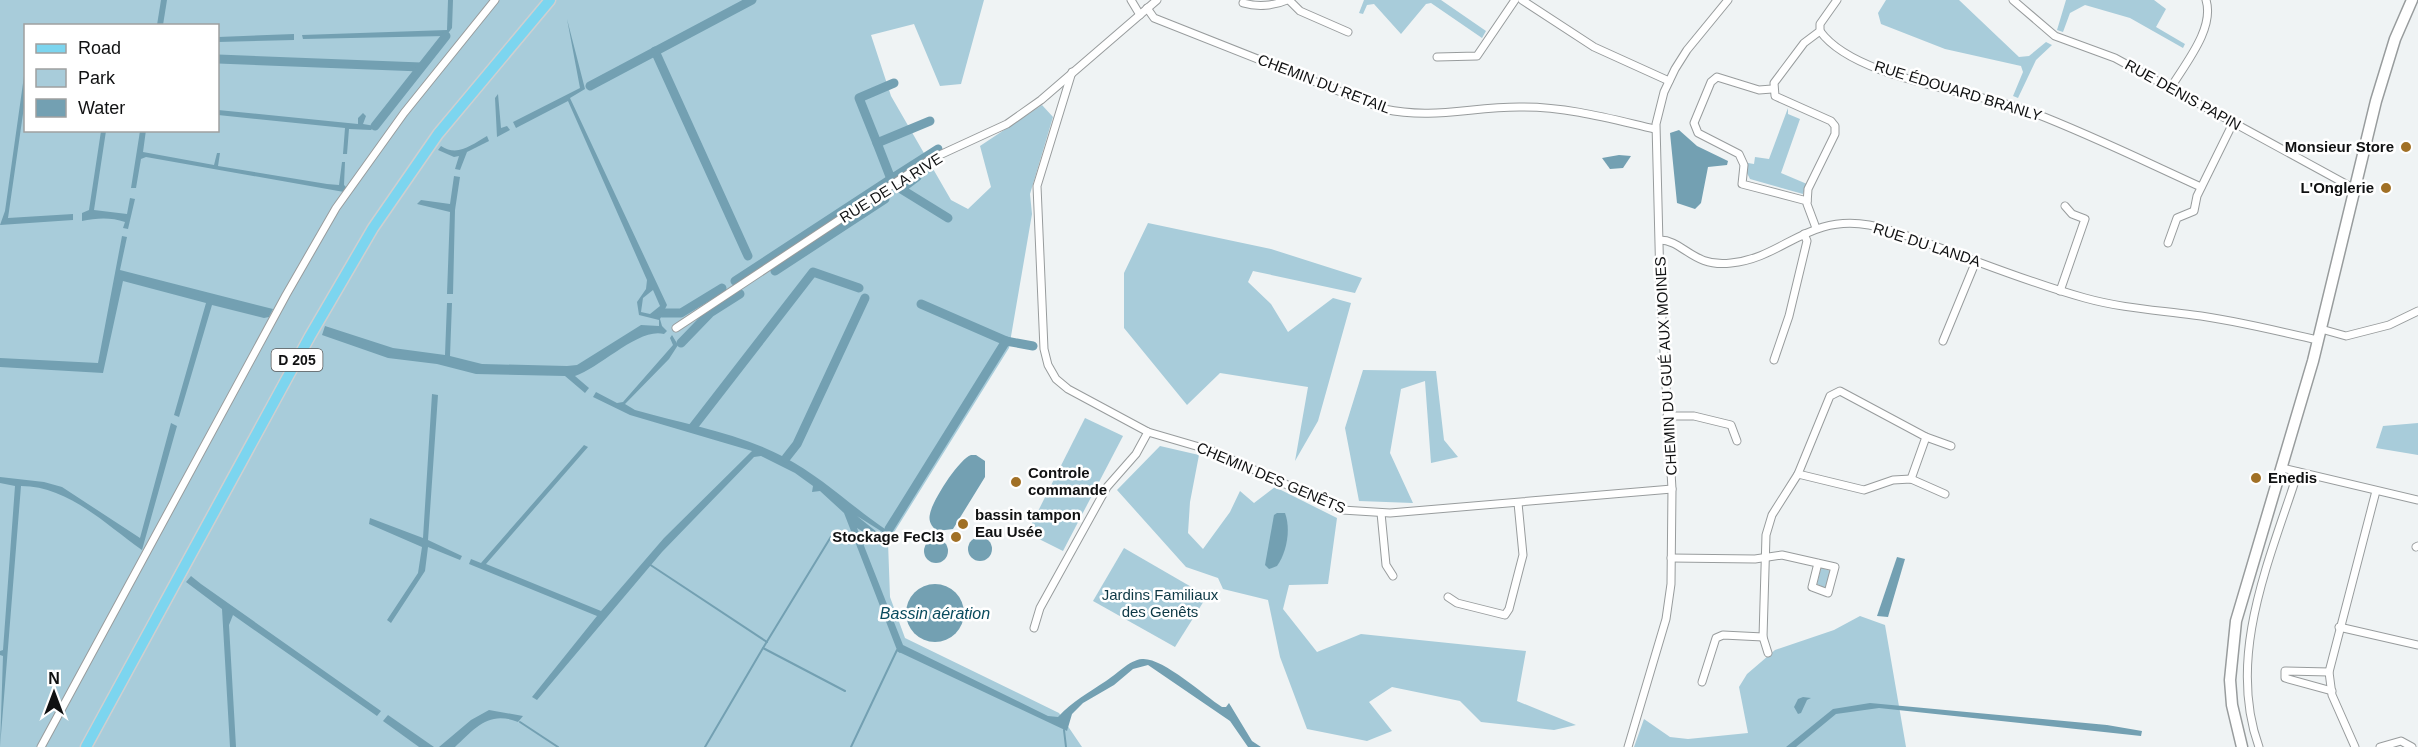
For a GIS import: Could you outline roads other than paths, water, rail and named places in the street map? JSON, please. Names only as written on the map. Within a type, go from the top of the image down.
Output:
[{"type":"main road","name":"D 205","points":[[86,747],[310,336],[374,228],[458,109],[550,0]]},
{"type":"main road","points":[[2242,747],[2232,705],[2232,648],[2249,574],[2282,468],[2319,335],[2384,70],[2412,0]]},
{"type":"street","points":[[40,747],[280,306],[336,208],[404,113],[495,0]]},
{"type":"street","points":[[1131,0],[1140,15]]},
{"type":"street","name":"RUE DE LA RIVE","points":[[676,328],[931,159],[1007,124],[1041,100],[1157,0]]},
{"type":"street","points":[[1243,3],[1261,5],[1288,0],[1300,11],[1348,32]]},
{"type":"street","points":[[1437,57],[1477,56],[1515,0]]},
{"type":"street","points":[[1522,0],[1562,29],[1594,47],[1668,81]]},
{"type":"street","name":"CHEMIN DU GUÉ AUX MOINES","points":[[1628,747],[1666,619],[1670,597],[1672,489],[1655,129],[1668,81],[1687,50],[1728,0]]},
{"type":"street","points":[[1816,228],[1807,201],[1808,189],[1835,134],[1835,126],[1775,96],[1772,89],[1804,43],[1820,31],[1820,24],[1837,0]]},
{"type":"street","name":"RUE DENIS PAPIN","points":[[2013,0],[2055,36],[2115,58],[2355,189]]},
{"type":"street","points":[[2170,89],[2206,26],[2208,15],[2206,0]]},
{"type":"street","name":"CHEMIN DU RETAIL","points":[[1147,8],[1154,18],[1384,109],[1405,114],[1437,115],[1521,106],[1539,107],[1589,113],[1655,129]]},
{"type":"street","name":"RUE ÉDOUARD BRANLY","points":[[1820,31],[1836,48],[1884,70],[2035,113],[2202,187]]},
{"type":"street","name":"CHEMIN DES GENÊTS","points":[[1072,72],[1037,186],[1044,349],[1052,372],[1068,389],[1148,432],[1213,451],[1342,510],[1381,513],[1672,489]]},
{"type":"street","points":[[1772,89],[1759,90],[1717,77],[1711,82],[1694,128],[1698,134],[1739,154],[1744,165],[1742,184],[1807,201]]},
{"type":"street","points":[[2168,243],[2177,218],[2194,211],[2202,187],[2233,123]]},
{"type":"street","points":[[2060,291],[2085,219],[2072,214],[2065,206]]},
{"type":"street","name":"RUE DU LANDA","points":[[1660,240],[1670,241],[1694,258],[1722,264],[1744,261],[1816,228],[1846,223],[1869,225],[2060,291],[2112,305],[2319,335],[2346,336],[2389,325],[2418,311]]},
{"type":"street","points":[[1774,360],[1789,316],[1807,241],[1804,234]]},
{"type":"street","points":[[1943,341],[1976,261]]},
{"type":"street","points":[[1768,653],[1763,637],[1766,535],[1772,514],[1798,474],[1830,396],[1836,391],[1926,437],[1951,446]]},
{"type":"street","points":[[1667,416],[1694,416],[1731,425],[1737,441]]},
{"type":"street","points":[[1034,628],[1040,608],[1107,487],[1136,454],[1148,432]]},
{"type":"street","points":[[1911,479],[1926,437]]},
{"type":"street","points":[[2282,468],[2376,492],[2418,500]]},
{"type":"street","points":[[2259,747],[2249,707],[2246,668],[2256,606],[2298,472]]},
{"type":"street","points":[[1798,474],[1864,490],[1893,480],[1911,479],[1945,494]]},
{"type":"street","points":[[2355,747],[2332,691],[2329,672],[2376,492]]},
{"type":"street","points":[[1448,597],[1457,603],[1505,615],[1509,609],[1523,555],[1518,503]]},
{"type":"street","points":[[1381,513],[1384,554],[1393,576]]},
{"type":"street","points":[[1671,558],[1755,559],[1782,555],[1818,563],[1835,567],[1828,593],[1812,587],[1818,563]]},
{"type":"street","points":[[2339,627],[2418,645]]},
{"type":"street","points":[[1702,682],[1716,638],[1723,635],[1763,637]]},
{"type":"street","points":[[2329,672],[2285,671],[2285,678],[2332,691]]},
{"type":"street","points":[[2380,747],[2401,741],[2412,747]]},
{"type":"water","points":[[161,0],[167,0],[163,24],[157,24]]},
{"type":"water","points":[[448,0],[453,0],[452,28],[446,36],[303,39],[302,35],[447,30]]},
{"type":"water","points":[[567,19],[585,89],[570,98],[667,305],[660,319],[667,331],[664,334],[654,333],[643,336],[575,376],[589,388],[585,393],[565,376],[476,374],[437,364],[388,358],[322,335],[325,326],[393,348],[445,355],[447,303],[452,303],[450,356],[482,364],[567,366],[577,365],[641,325],[659,326],[659,320],[639,315],[637,302],[646,289],[647,280],[568,101],[516,128],[513,122],[580,88]],"holes":[[[653,290],[660,306],[650,314],[641,312],[643,298]]]},
{"type":"water","points":[[294,34],[294,40],[219,42],[219,37]]},
{"type":"water","points":[[24,76],[24,107],[8,218],[73,214],[73,220],[0,225],[5,211]]},
{"type":"water","points":[[498,94],[501,128],[507,126],[510,130],[497,137],[495,98]]},
{"type":"water","points":[[219,110],[358,124],[358,118],[363,113],[366,116],[363,124],[375,126],[371,130],[349,129],[347,154],[343,154],[345,128],[219,115]]},
{"type":"water","points":[[1679,130],[1697,146],[1728,161],[1727,165],[1708,167],[1701,203],[1695,209],[1677,203],[1670,133]]},
{"type":"water","points":[[101,132],[106,132],[94,210],[127,214],[130,198],[135,199],[128,229],[123,228],[125,222],[114,219],[82,221],[82,213],[89,210]]},
{"type":"water","points":[[140,132],[146,132],[143,152],[214,165],[217,153],[220,153],[218,166],[327,184],[339,185],[342,162],[345,162],[344,185],[347,188],[344,192],[146,157],[141,159],[136,188],[131,188]]},
{"type":"water","points":[[487,136],[489,141],[467,152],[460,170],[455,169],[459,156],[454,157],[438,150],[441,146],[459,150]]},
{"type":"water","points":[[1619,155],[1631,156],[1623,168],[1610,169],[1602,158]]},
{"type":"water","points":[[454,176],[460,177],[455,210],[453,294],[447,294],[450,212],[417,204],[421,200],[450,204]]},
{"type":"water","points":[[122,236],[127,237],[120,270],[273,309],[269,317],[264,318],[212,305],[179,417],[174,415],[206,303],[123,281],[103,373],[0,367],[0,358],[98,363]]},
{"type":"water","points":[[672,335],[678,345],[669,359],[625,404],[635,410],[748,442],[784,457],[811,474],[888,531],[884,533],[857,516],[883,537],[879,542],[857,528],[903,645],[1048,716],[1058,717],[1075,702],[1128,665],[1137,660],[1150,660],[1171,670],[1222,707],[1226,707],[1229,703],[1252,741],[1261,747],[1248,747],[1230,721],[1148,665],[1133,669],[1114,685],[1083,703],[1072,714],[1067,731],[901,653],[897,650],[844,513],[820,491],[812,492],[813,486],[795,473],[761,456],[754,457],[662,552],[537,700],[532,697],[597,616],[469,564],[471,559],[481,563],[584,445],[588,447],[486,564],[601,611],[664,538],[752,451],[630,415],[593,397],[596,392],[617,403],[623,402],[673,345],[670,338]]},
{"type":"water","points":[[432,394],[438,395],[428,540],[462,556],[460,560],[428,547],[425,571],[391,623],[387,620],[418,573],[422,547],[369,524],[370,518],[423,538]]},
{"type":"water","points":[[171,423],[177,426],[142,550],[100,518],[70,499],[55,492],[21,486],[0,747],[3,656],[0,655],[0,651],[3,650],[15,486],[0,483],[0,477],[44,482],[62,487],[140,538]]},
{"type":"water","points":[[971,455],[976,455],[985,461],[985,477],[953,529],[937,531],[930,521],[932,508],[953,472]]},
{"type":"water","points":[[1285,513],[1288,526],[1287,540],[1277,566],[1269,569],[1265,565],[1274,515]]},
{"type":"water","points":[[975,537],[985,537],[992,544],[992,554],[985,561],[975,561],[968,554],[968,544]]},
{"type":"water","points":[[936,539],[945,542],[948,551],[945,560],[936,563],[927,560],[924,551],[927,542]]},
{"type":"water","points":[[1897,557],[1905,559],[1888,617],[1877,616]]},
{"type":"water","points":[[191,576],[381,711],[377,716],[233,615],[229,625],[236,747],[230,747],[222,609],[186,582]]},
{"type":"water","name":"Bassin aération","points":[[935,584],[946,586],[959,597],[964,613],[962,624],[951,637],[935,642],[924,640],[911,629],[906,613],[908,602],[919,589]]},
{"type":"water","points":[[1811,698],[1807,700],[1801,713],[1798,714],[1794,707],[1798,699]]},
{"type":"water","points":[[1870,703],[2107,725],[2142,731],[2141,736],[1879,708],[1836,714],[1796,747],[1786,747],[1833,709]]},
{"type":"water","points":[[489,710],[523,716],[518,722],[499,718],[491,720],[476,728],[455,747],[439,747],[471,720]]},
{"type":"water","points":[[388,715],[434,747],[419,747],[383,721]]},
{"type":"waterway","points":[[590,86],[752,0]]},
{"type":"waterway","points":[[375,126],[446,36]]},
{"type":"waterway","points":[[655,51],[748,256]]},
{"type":"waterway","points":[[219,59],[421,67]]},
{"type":"waterway","points":[[894,83],[859,98],[877,143],[930,121]]},
{"type":"waterway","points":[[877,143],[891,179],[938,149]]},
{"type":"waterway","points":[[917,177],[901,189],[948,218]]},
{"type":"waterway","points":[[735,281],[891,179]]},
{"type":"waterway","points":[[775,271],[885,199]]},
{"type":"waterway","points":[[693,427],[813,272],[859,288]]},
{"type":"waterway","points":[[662,313],[681,313],[722,288]]},
{"type":"waterway","points":[[681,343],[710,313],[740,294]]},
{"type":"waterway","points":[[786,458],[797,444],[865,298]]},
{"type":"waterway","points":[[921,304],[1006,341]]},
{"type":"waterway","points":[[889,529],[1006,341],[1033,346]]},
{"type":"waterway","points":[[763,648],[832,535]]},
{"type":"waterway","points":[[649,564],[767,642]]},
{"type":"waterway","points":[[705,747],[763,648],[845,691]]},
{"type":"waterway","points":[[851,747],[897,650],[900,652]]},
{"type":"waterway","points":[[520,722],[558,747]]},
{"type":"waterway","points":[[1064,730],[1066,747]]},
{"type":"place","name":"Monsieur Store","points":[[2406,147]]},
{"type":"place","name":"L'Onglerie","points":[[2386,188]]},
{"type":"place","name":"Enedis","points":[[2256,478]]},
{"type":"place","name":"Controle commande","points":[[1016,482]]},
{"type":"place","name":"bassin tampon Eau Usée","points":[[963,524]]},
{"type":"place","name":"Stockage FeCl3","points":[[956,537]]},
{"type":"park label","name":"Jardins Familiaux des Genêts","points":[[1160,604]]}]
